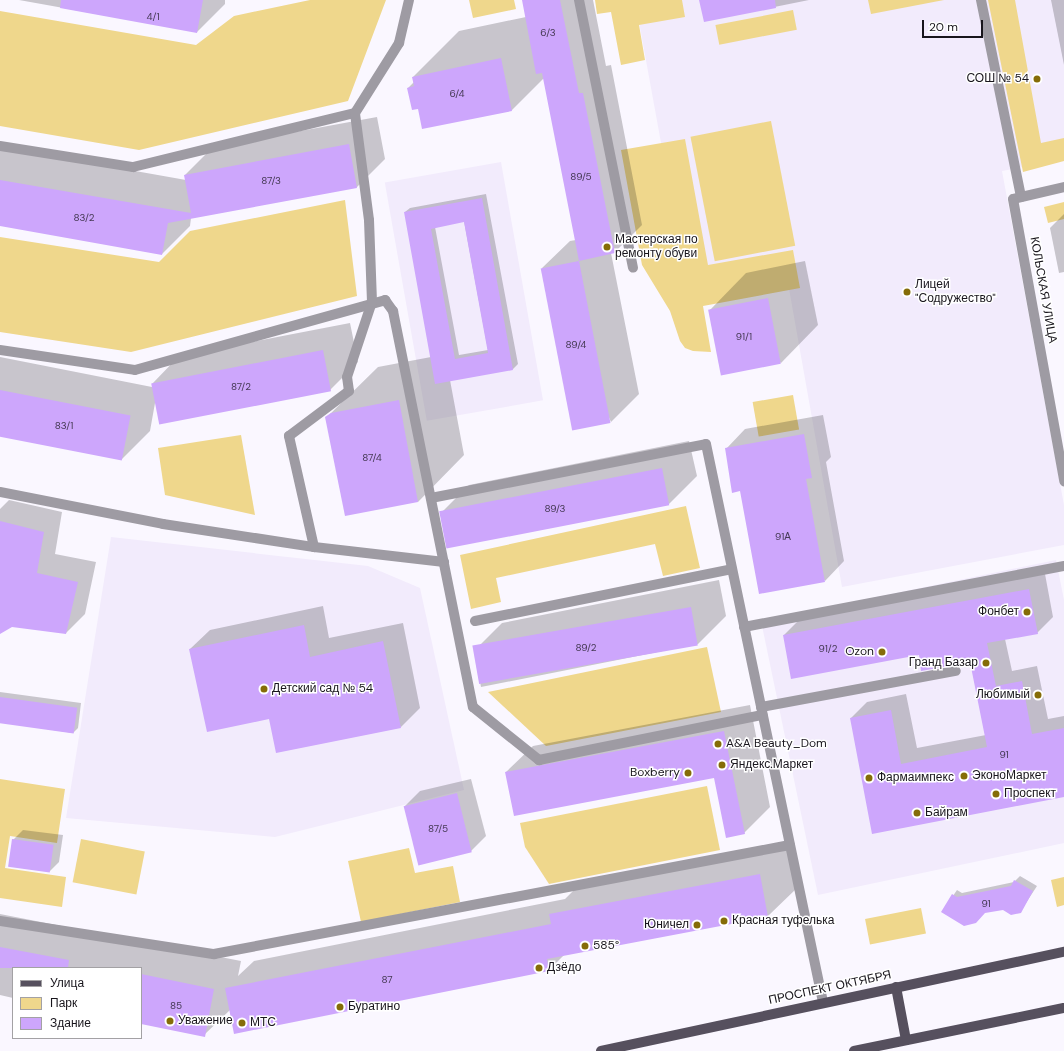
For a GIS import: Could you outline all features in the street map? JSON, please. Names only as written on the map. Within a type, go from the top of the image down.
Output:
[{"type":"main road","name":"ПРОСПЕКТ ОКТЯБРЯ","points":[[601,1051],[823,1002],[1064,952]]},
{"type":"main road","points":[[896,987],[906,1040]]},
{"type":"main road","points":[[854,1051],[893,1047],[906,1040],[1064,1008]]},
{"type":"street","points":[[314,547],[289,436],[349,392],[347,377],[372,302],[370,220],[355,113],[399,43],[409,0]]},
{"type":"street","points":[[580,0],[633,268]]},
{"type":"street","name":"КОЛЬСКАЯ УЛИЦА","points":[[981,0],[1017,198],[1064,480]]},
{"type":"street","points":[[0,146],[133,167],[355,113]]},
{"type":"street","points":[[1017,198],[1064,187]]},
{"type":"street","points":[[0,350],[135,370],[372,302],[384,300],[393,311],[473,706],[539,760],[762,711],[956,671]]},
{"type":"street","points":[[431,498],[706,444],[823,1002]]},
{"type":"street","points":[[0,492],[163,524],[314,547],[444,562]]},
{"type":"street","points":[[744,627],[1064,566]]},
{"type":"street","points":[[475,621],[732,569]]},
{"type":"street","points":[[0,921],[214,954],[790,845]]},
{"type":"shaded area","name":"Лицей \"Содружество\"","points":[[635,0],[1064,0],[1064,159],[1002,171],[1064,505],[1064,545],[842,587],[788,283],[690,302]]},
{"type":"shaded area","points":[[501,162],[543,400],[427,421],[385,182]]},
{"type":"shaded area","name":"Детский сад № 54","points":[[111,537],[368,566],[420,588],[464,790],[275,837],[66,818]]},
{"type":"shaded area","points":[[1056,560],[1064,600],[1064,843],[818,895],[761,621]]},
{"type":"green space","points":[[310,0],[386,0],[348,101],[139,150],[0,126],[0,11],[196,45],[234,16]]},
{"type":"green space","points":[[469,0],[514,0],[516,9],[473,18]]},
{"type":"green space","points":[[595,0],[682,0],[685,17],[639,25],[645,60],[621,65],[611,12],[597,14]]},
{"type":"green space","points":[[868,0],[944,0],[871,14]]},
{"type":"green space","points":[[988,0],[1015,0],[1041,143],[1064,138],[1064,161],[1023,172]]},
{"type":"green space","points":[[793,10],[797,30],[719,45],[715,25]]},
{"type":"green space","points":[[771,121],[795,246],[715,261],[691,137]]},
{"type":"green space","points":[[685,139],[708,265],[793,250],[800,288],[703,306],[711,352],[693,351],[685,348],[680,341],[670,311],[642,265],[621,150]]},
{"type":"green space","points":[[345,200],[357,296],[131,352],[0,332],[0,237],[159,262],[190,231]]},
{"type":"green space","points":[[1064,202],[1064,219],[1048,223],[1044,207]]},
{"type":"green space","points":[[793,395],[799,429],[759,437],[753,402]]},
{"type":"green space","points":[[241,435],[255,515],[165,495],[158,448]]},
{"type":"green space","points":[[686,506],[700,568],[663,576],[655,544],[496,578],[501,602],[471,609],[460,555]]},
{"type":"green space","points":[[707,647],[721,712],[546,746],[488,692]]},
{"type":"green space","points":[[0,779],[65,789],[57,843],[10,836],[5,868],[66,877],[62,907],[0,898]]},
{"type":"green space","points":[[707,786],[720,850],[549,884],[525,847],[520,823]]},
{"type":"green space","points":[[81,839],[145,851],[136,895],[73,882]]},
{"type":"green space","points":[[409,848],[415,873],[453,866],[460,902],[361,922],[348,861]]},
{"type":"green space","points":[[1064,877],[1064,905],[1057,907],[1051,880]]},
{"type":"green space","points":[[921,908],[926,934],[870,944],[865,919]]},
{"type":"building","points":[[61,0],[203,0],[197,33],[60,8]]},
{"type":"building","points":[[522,0],[560,0],[579,93],[583,93],[615,253],[579,261],[542,73],[536,74]]},
{"type":"building","points":[[699,0],[775,0],[776,8],[704,22]]},
{"type":"building","points":[[501,58],[512,111],[422,129],[418,109],[412,110],[407,88],[414,86],[412,77]]},
{"type":"building","points":[[349,144],[357,188],[168,223],[162,255],[0,226],[0,180],[191,213],[184,175]]},
{"type":"building","points":[[482,198],[513,370],[435,384],[404,212]],"holes":[[[464,222],[488,353],[455,359],[431,229]]]},
{"type":"building","points":[[579,261],[610,423],[572,430],[541,268]]},
{"type":"building","points":[[768,298],[781,364],[721,375],[708,310]]},
{"type":"building","points":[[323,350],[331,391],[159,425],[151,383]]},
{"type":"building","points":[[0,390],[131,415],[122,461],[0,437]]},
{"type":"building","points":[[399,400],[418,502],[345,516],[325,417],[331,413]]},
{"type":"building","points":[[804,434],[812,478],[806,479],[825,582],[759,594],[740,491],[732,493],[725,448]]},
{"type":"building","points":[[662,468],[669,505],[446,549],[439,511]]},
{"type":"building","points":[[0,521],[44,532],[37,573],[78,582],[66,634],[12,627],[0,634]]},
{"type":"building","points":[[1029,589],[1038,634],[987,643],[996,686],[1022,681],[1032,734],[1064,728],[1064,797],[872,834],[850,718],[891,710],[901,764],[987,747],[970,662],[921,671],[919,655],[791,679],[783,635]]},
{"type":"building","points":[[691,607],[698,645],[479,684],[472,646]]},
{"type":"building","points":[[304,625],[310,657],[383,641],[401,728],[276,753],[269,719],[207,732],[189,649]]},
{"type":"building","points":[[0,697],[77,708],[74,734],[0,723]]},
{"type":"building","points":[[724,731],[745,834],[726,838],[714,778],[514,816],[505,772]]},
{"type":"building","points":[[457,793],[472,852],[418,865],[404,806]]},
{"type":"building","points":[[12,839],[54,845],[50,873],[8,867]]},
{"type":"building","points":[[760,874],[768,917],[547,959],[549,971],[234,1034],[225,988],[551,924],[549,914]]},
{"type":"building","points":[[1014,880],[1033,891],[1021,913],[1011,915],[1003,910],[985,913],[976,923],[964,926],[941,912],[952,894],[957,897],[1011,886]]},
{"type":"building","points":[[0,947],[69,960],[68,967],[0,968]]},
{"type":"building","points":[[142,974],[214,989],[205,1037],[142,1024]]},
{"type":"place","name":"СОШ № 54","points":[[1037,79]]},
{"type":"place","name":"Мастерская по ремонту обуви","points":[[607,247]]},
{"type":"place","name":"Лицей \"Содружество\"","points":[[907,292]]},
{"type":"place","name":"Фонбет","points":[[1027,612]]},
{"type":"place","name":"Ozon","points":[[882,652]]},
{"type":"place","name":"Гранд Базар","points":[[986,663]]},
{"type":"place","name":"Детский сад № 54","points":[[264,689]]},
{"type":"place","name":"Любимый","points":[[1038,695]]},
{"type":"place","name":"A&A Beauty_Dom","points":[[718,744]]},
{"type":"place","name":"Яндекс.Маркет","points":[[722,765]]},
{"type":"place","name":"Boxberry","points":[[688,773]]},
{"type":"place","name":"ЭконоМаркет","points":[[964,776]]},
{"type":"place","name":"Фармаимпекс","points":[[869,778]]},
{"type":"place","name":"Проспект","points":[[996,794]]},
{"type":"place","name":"Байрам","points":[[917,813]]},
{"type":"place","name":"Красная туфелька","points":[[724,921]]},
{"type":"place","name":"Юничел","points":[[697,925]]},
{"type":"place","name":"585°","points":[[585,946]]},
{"type":"place","name":"Дзёдо","points":[[539,968]]},
{"type":"place","name":"Буратино","points":[[340,1007]]},
{"type":"place","name":"Уважение","points":[[170,1021]]},
{"type":"place","name":"МТС","points":[[242,1023]]}]
